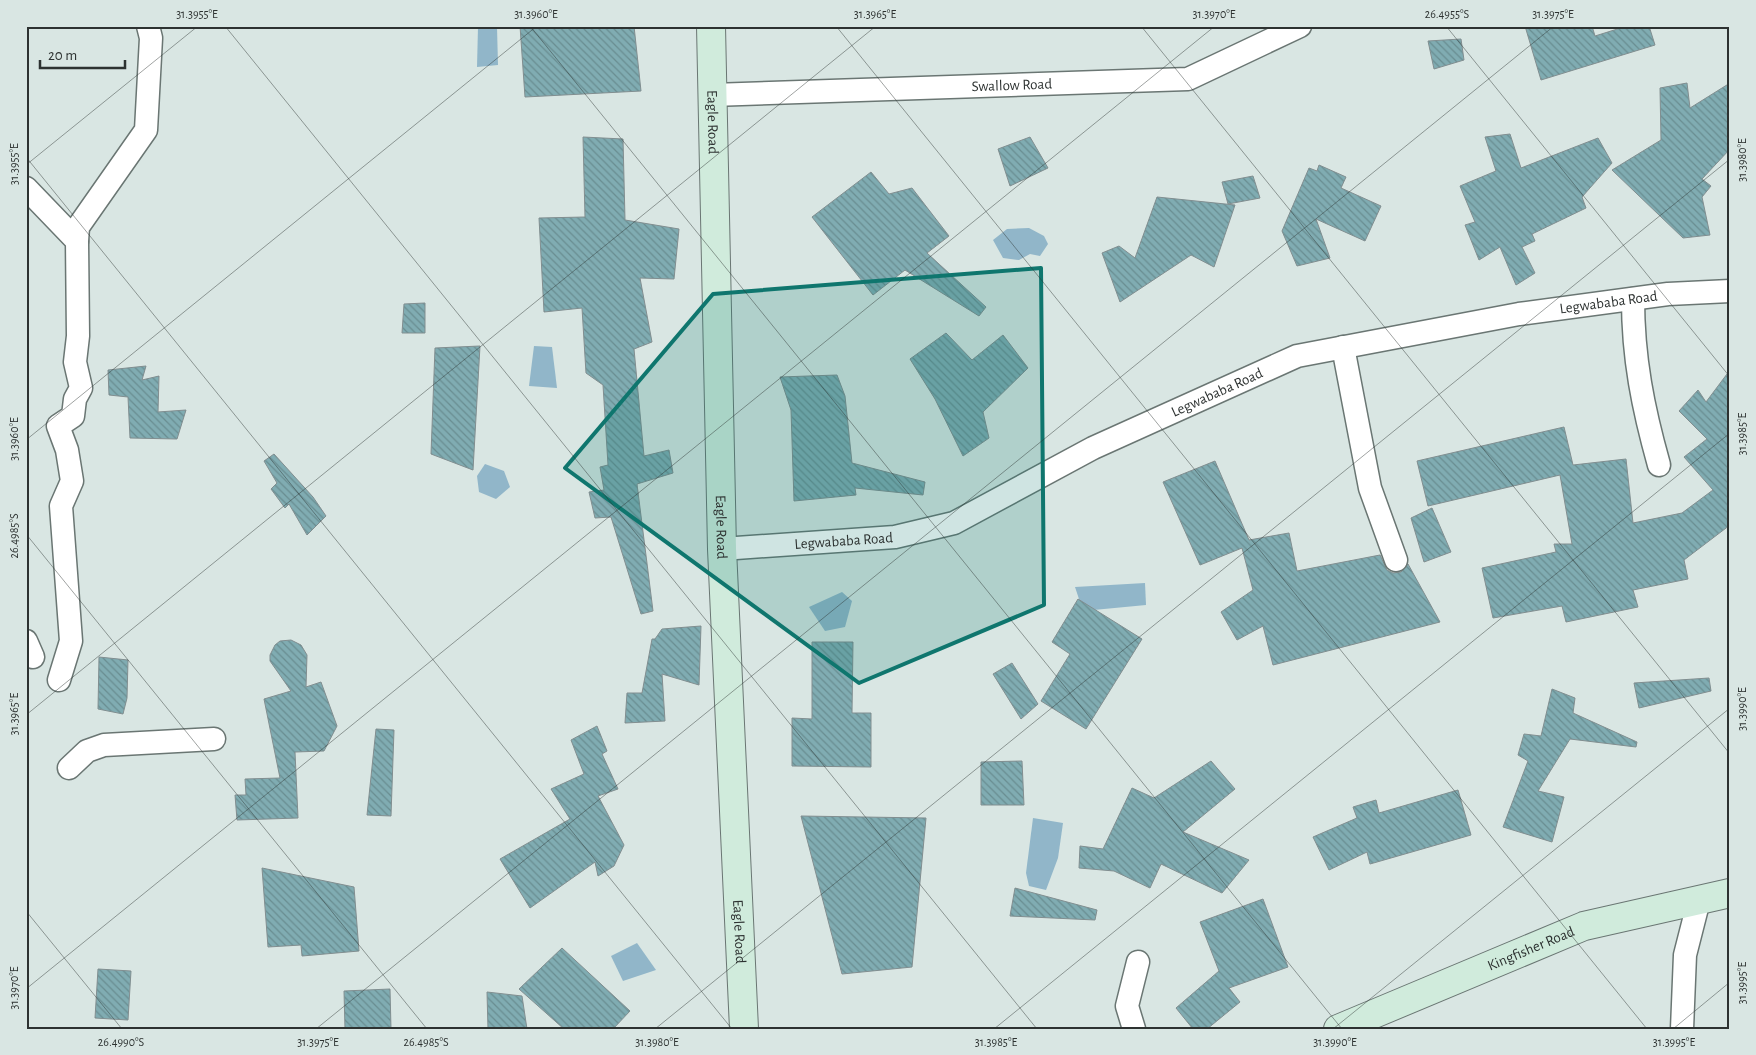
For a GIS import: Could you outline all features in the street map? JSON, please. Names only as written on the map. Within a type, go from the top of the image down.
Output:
[{"type":"street","points":[[59,680],[71,641],[60,506],[72,481],[67,450],[58,426],[74,416],[75,399],[80,388],[75,362],[78,336],[78,227],[146,130],[150,38],[148,26]]},
{"type":"street","name":"Eagle Road","points":[[712,26],[722,549],[744,1029]]},
{"type":"street","name":"Swallow Road","points":[[712,95],[1188,79],[1300,26]]},
{"type":"street","points":[[26,188],[77,240]]},
{"type":"street","name":"Legwababa Road","points":[[722,549],[895,537],[954,524],[1093,448],[1297,356],[1519,314],[1668,294],[1730,291]]},
{"type":"street","points":[[1632,299],[1633,335],[1642,406],[1659,465]]},
{"type":"street","points":[[1344,348],[1370,488],[1396,560]]},
{"type":"street","points":[[69,768],[88,751],[104,745],[214,739]]},
{"type":"street","name":"Kingfisher Road","points":[[1338,1029],[1584,926],[1730,893]]},
{"type":"street","points":[[1682,1029],[1685,955],[1699,900]]},
{"type":"street","points":[[1134,1029],[1127,1006],[1138,962]]},
{"type":"highlighted area","points":[[1041,268],[1044,605],[859,683],[565,468],[713,294]]},
{"type":"water","points":[[478,27],[497,27],[498,65],[477,67]]},
{"type":"water","points":[[1029,228],[1044,236],[1048,244],[1040,256],[1030,254],[1019,260],[1003,258],[993,240],[1007,229]]},
{"type":"water","points":[[534,346],[552,347],[557,388],[529,386]]},
{"type":"water","points":[[485,464],[504,471],[510,487],[496,499],[479,492],[477,476]]},
{"type":"water","points":[[1145,583],[1146,605],[1083,611],[1075,587]]},
{"type":"water","points":[[842,592],[852,601],[845,627],[825,631],[809,607]]},
{"type":"water","points":[[1033,818],[1063,823],[1058,858],[1046,890],[1029,886],[1026,873]]},
{"type":"water","points":[[637,943],[656,970],[623,981],[611,956]]},
{"type":"building","points":[[520,26],[634,26],[641,91],[525,97]]},
{"type":"building","points":[[1525,26],[1592,26],[1595,36],[1627,26],[1649,26],[1655,45],[1541,80]]},
{"type":"building","points":[[1461,39],[1464,60],[1434,69],[1428,41]]},
{"type":"building","points":[[1687,83],[1690,108],[1730,83],[1730,149],[1702,179],[1711,186],[1702,197],[1710,235],[1683,238],[1612,170],[1661,140],[1660,88]]},
{"type":"building","points":[[1510,134],[1521,168],[1598,138],[1612,163],[1582,197],[1586,208],[1532,234],[1535,241],[1522,247],[1535,273],[1516,285],[1500,247],[1479,260],[1465,225],[1475,222],[1460,186],[1496,171],[1485,137]]},
{"type":"building","points":[[583,137],[623,139],[625,220],[679,229],[674,279],[640,278],[652,342],[634,349],[644,456],[669,450],[673,473],[637,484],[653,611],[641,614],[611,517],[595,518],[589,492],[604,490],[600,467],[608,465],[603,385],[586,373],[582,308],[544,312],[539,218],[585,217]]},
{"type":"building","points":[[1030,137],[1048,168],[1010,186],[998,149]]},
{"type":"building","points":[[1319,165],[1346,177],[1341,188],[1381,206],[1365,241],[1316,219],[1330,258],[1297,266],[1282,231],[1309,168],[1317,171]]},
{"type":"building","points":[[871,172],[889,194],[912,188],[949,236],[927,253],[986,307],[979,316],[905,270],[873,295],[812,217]]},
{"type":"building","points":[[1253,176],[1260,198],[1228,204],[1222,182]]},
{"type":"building","points":[[1157,197],[1235,205],[1214,267],[1191,255],[1120,302],[1102,253],[1119,246],[1135,258]]},
{"type":"building","points":[[425,303],[425,333],[402,333],[404,304]]},
{"type":"building","points":[[946,333],[972,360],[1003,335],[1028,368],[983,412],[989,438],[963,456],[935,399],[910,359]]},
{"type":"building","points":[[480,346],[473,470],[431,454],[435,348]]},
{"type":"building","points":[[146,366],[142,380],[159,376],[158,412],[186,410],[177,439],[130,438],[128,397],[109,395],[108,370]]},
{"type":"building","points":[[1730,370],[1730,525],[1684,560],[1688,579],[1633,590],[1638,607],[1566,622],[1562,606],[1493,618],[1482,568],[1556,552],[1554,544],[1572,544],[1560,475],[1428,506],[1417,461],[1564,427],[1573,465],[1626,459],[1633,523],[1682,513],[1713,490],[1684,457],[1707,439],[1679,411],[1698,390],[1706,402]]},
{"type":"building","points":[[837,375],[845,396],[852,463],[925,482],[923,495],[855,488],[856,495],[794,501],[791,410],[780,377]]},
{"type":"building","points":[[274,454],[313,497],[326,516],[307,535],[289,504],[285,508],[271,489],[277,483],[264,461]]},
{"type":"building","points":[[1215,461],[1249,540],[1289,533],[1297,571],[1380,555],[1387,570],[1393,573],[1401,572],[1408,564],[1440,622],[1273,665],[1263,626],[1237,640],[1221,612],[1253,590],[1242,548],[1200,565],[1163,482]]},
{"type":"building","points":[[1432,508],[1451,552],[1424,562],[1411,518]]},
{"type":"building","points":[[1078,599],[1142,639],[1086,729],[1041,701],[1070,654],[1052,642]]},
{"type":"building","points":[[701,626],[699,685],[662,674],[665,721],[625,723],[627,693],[642,693],[652,639],[655,639],[662,629]]},
{"type":"building","points":[[291,640],[301,645],[307,655],[306,687],[321,682],[337,726],[324,751],[295,752],[298,818],[237,820],[235,795],[246,795],[245,779],[280,778],[264,699],[291,691],[270,661],[270,655],[275,645],[280,641]]},
{"type":"building","points":[[812,642],[853,642],[852,713],[871,713],[871,767],[792,766],[792,718],[812,719]]},
{"type":"building","points":[[99,657],[128,660],[127,698],[123,714],[98,709]]},
{"type":"building","points":[[1012,663],[1038,704],[1021,719],[993,674]]},
{"type":"building","points":[[1709,678],[1711,691],[1639,708],[1634,683]]},
{"type":"building","points":[[1552,689],[1575,698],[1573,713],[1637,742],[1636,747],[1570,739],[1538,791],[1564,797],[1552,842],[1503,827],[1528,761],[1518,755],[1524,734],[1541,736]]},
{"type":"building","points":[[597,726],[607,751],[602,754],[618,789],[598,796],[624,845],[614,866],[598,876],[595,862],[530,908],[500,859],[570,819],[551,789],[584,774],[571,740]]},
{"type":"building","points":[[376,729],[394,730],[391,816],[367,815]]},
{"type":"building","points":[[1022,761],[1024,805],[981,805],[981,762]]},
{"type":"building","points":[[1211,761],[1235,789],[1183,832],[1249,860],[1222,893],[1161,864],[1150,888],[1114,871],[1079,868],[1080,846],[1103,849],[1132,788],[1154,798]]},
{"type":"building","points":[[1458,790],[1471,835],[1370,864],[1367,852],[1329,870],[1313,837],[1357,818],[1353,807],[1376,800],[1379,813]]},
{"type":"building","points":[[801,816],[926,818],[912,967],[842,974]]},
{"type":"building","points":[[262,868],[354,887],[359,951],[302,956],[301,945],[268,947]]},
{"type":"building","points":[[1015,888],[1097,910],[1095,920],[1010,916]]},
{"type":"building","points":[[1263,899],[1288,967],[1229,988],[1240,1002],[1207,1029],[1193,1029],[1176,1008],[1219,971],[1200,922]]},
{"type":"building","points":[[562,948],[630,1011],[613,1029],[564,1029],[519,989]]},
{"type":"building","points":[[98,969],[131,971],[128,1020],[95,1018]]},
{"type":"building","points":[[390,989],[391,1029],[345,1029],[344,991]]},
{"type":"building","points":[[487,992],[522,996],[527,1029],[488,1029]]}]
